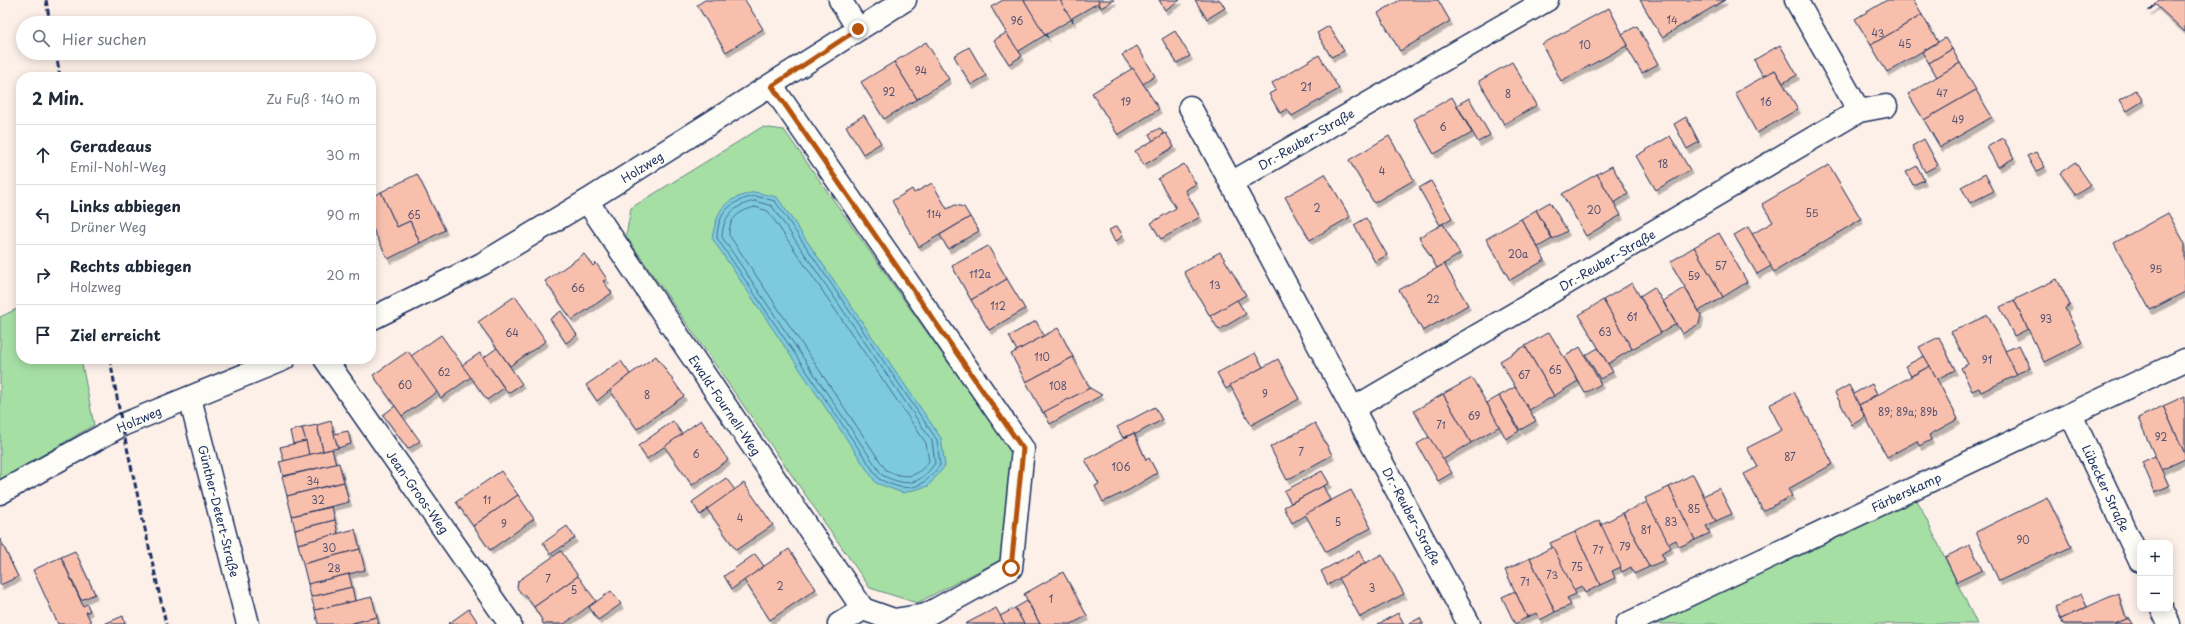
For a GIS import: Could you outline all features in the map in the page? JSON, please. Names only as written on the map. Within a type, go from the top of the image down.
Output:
[{"type":"street","points":[[840,0],[858,29]]},
{"type":"street","name":"Holzweg","points":[[376,317],[482,264],[587,201],[772,86],[905,0]]},
{"type":"street","name":"Dr.-Reuber-Straße","points":[[1231,183],[1548,0]]},
{"type":"street","points":[[1796,0],[1859,111]]},
{"type":"street","points":[[772,86],[1023,449],[1011,568],[926,615],[894,620],[863,609],[839,624]]},
{"type":"street","name":"Dr.-Reuber-Straße","points":[[1354,408],[1859,111],[1886,106]]},
{"type":"street","name":"Dr.-Reuber-Straße","points":[[1190,107],[1354,408],[1469,624]]},
{"type":"street","name":"Ewald-Fournell-Weg","points":[[587,201],[863,609]]},
{"type":"street","name":"Färberskamp","points":[[1627,624],[2072,415],[2185,360]]},
{"type":"street","name":"Holzweg","points":[[0,493],[122,425],[272,364]]},
{"type":"street","name":"Jean-Groos-Weg","points":[[328,364],[510,624]]},
{"type":"street","name":"Günther-Detert-Straße","points":[[190,398],[248,624]]},
{"type":"street","name":"Lübecker Straße","points":[[2072,415],[2137,555]]},
{"type":"street","points":[[2164,612],[2170,624]]},
{"type":"green space","points":[[762,127],[784,130],[1015,457],[1009,510],[1000,560],[917,603],[870,588],[626,236],[631,208]]},
{"type":"green space","points":[[16,309],[16,364],[82,364],[94,425],[0,480],[0,317]]},
{"type":"green space","points":[[1915,496],[1977,624],[1646,624]]},
{"type":"water","points":[[754,192],[777,197],[941,438],[945,466],[928,486],[903,493],[876,483],[712,238],[717,219],[724,206],[735,198]]},
{"type":"building","points":[[705,0],[745,0],[763,29],[726,52],[697,5]]},
{"type":"building","points":[[1003,0],[1024,0],[1048,38],[1045,35],[1019,51],[1020,55],[991,7]]},
{"type":"building","points":[[1024,0],[1060,0],[1072,19],[1045,35]]},
{"type":"building","points":[[1060,0],[1098,0],[1101,5],[1099,6],[1098,3],[1072,18],[1073,22]]},
{"type":"building","points":[[1098,0],[1114,0],[1101,8]]},
{"type":"building","points":[[1159,0],[1180,0],[1165,10]]},
{"type":"building","points":[[1195,0],[1220,0],[1225,8],[1207,19]]},
{"type":"building","points":[[1400,0],[1438,0],[1450,21],[1400,51],[1378,13]]},
{"type":"building","points":[[1640,0],[1725,0],[1662,37]]},
{"type":"building","points":[[1887,0],[1913,0],[1922,15],[1871,45],[1855,19]]},
{"type":"building","points":[[2159,0],[2185,0],[2185,32],[2156,5],[2148,11]]},
{"type":"building","points":[[1609,8],[1628,45],[1561,81],[1542,44]]},
{"type":"building","points":[[1922,15],[1938,42],[1887,72],[1871,45]]},
{"type":"building","points":[[1329,26],[1344,51],[1331,57],[1317,33]]},
{"type":"building","points":[[1637,26],[1658,64],[1642,73],[1626,46],[1628,45],[1622,34]]},
{"type":"building","points":[[1175,31],[1190,56],[1177,63],[1162,39]]},
{"type":"building","points":[[1006,33],[1022,56],[1009,64],[994,40]]},
{"type":"building","points":[[1945,38],[1952,49],[1929,63],[1922,52]]},
{"type":"building","points":[[926,42],[949,79],[917,99],[894,62]]},
{"type":"building","points":[[1780,45],[1797,75],[1783,83],[1775,70],[1763,76],[1754,60]]},
{"type":"building","points":[[1137,46],[1155,76],[1143,84],[1122,55]]},
{"type":"building","points":[[969,47],[986,76],[971,85],[954,56]]},
{"type":"building","points":[[1952,49],[1960,63],[1937,77],[1929,63]]},
{"type":"building","points":[[1319,55],[1339,89],[1292,116],[1287,109],[1280,113],[1269,94],[1276,90],[1272,83]]},
{"type":"building","points":[[894,62],[917,99],[884,119],[861,82]]},
{"type":"building","points":[[1512,62],[1537,105],[1504,124],[1479,81]]},
{"type":"building","points":[[1960,63],[1976,90],[1924,120],[1908,94]]},
{"type":"building","points":[[1133,68],[1159,109],[1118,135],[1092,93]]},
{"type":"building","points":[[1775,70],[1798,109],[1757,133],[1735,93]]},
{"type":"building","points":[[1976,90],[1992,117],[1940,147],[1924,120]]},
{"type":"building","points":[[2136,90],[2143,101],[2127,111],[2120,100]]},
{"type":"building","points":[[1452,97],[1472,133],[1434,154],[1414,119]]},
{"type":"building","points":[[1469,98],[1490,135],[1478,142],[1457,105]]},
{"type":"building","points":[[864,115],[881,143],[863,154],[846,126]]},
{"type":"building","points":[[1686,117],[1699,142],[1687,149],[1674,124]]},
{"type":"building","points":[[1160,128],[1164,134],[1153,141],[1149,134]]},
{"type":"building","points":[[1166,133],[1174,147],[1144,165],[1135,151]]},
{"type":"building","points":[[1389,136],[1414,180],[1374,203],[1349,160]]},
{"type":"building","points":[[1670,136],[1690,170],[1656,190],[1636,156]]},
{"type":"building","points":[[2003,138],[2014,158],[1998,167],[1987,147]]},
{"type":"building","points":[[1924,139],[1938,165],[1925,172],[1912,146]]},
{"type":"building","points":[[2036,152],[2045,167],[2036,172],[2027,156]]},
{"type":"building","points":[[2075,162],[2091,185],[2076,195],[2060,173]]},
{"type":"building","points":[[1184,164],[1196,184],[1185,190],[1200,217],[1161,239],[1151,223],[1176,208],[1158,179]]},
{"type":"building","points":[[1829,165],[1861,219],[1774,272],[1752,234],[1773,222],[1762,204]]},
{"type":"building","points":[[1612,166],[1628,194],[1614,203],[1597,174]]},
{"type":"building","points":[[1917,166],[1924,180],[1913,185],[1906,172]]},
{"type":"building","points":[[417,174],[445,230],[420,243],[410,221],[397,227],[381,192]]},
{"type":"building","points":[[1325,174],[1350,217],[1310,240],[1285,197]]},
{"type":"building","points":[[1597,174],[1621,215],[1586,236],[1562,194]]},
{"type":"building","points":[[1985,174],[1994,191],[1970,203],[1961,187]]},
{"type":"building","points":[[1431,181],[1452,218],[1440,225],[1419,188]]},
{"type":"building","points":[[932,183],[947,209],[955,205],[964,207],[970,217],[919,247],[892,201],[912,189],[914,193]]},
{"type":"building","points":[[381,192],[397,227],[410,221],[420,243],[388,259],[376,235],[376,194]]},
{"type":"building","points":[[1550,202],[1567,231],[1553,239],[1536,210]]},
{"type":"building","points":[[1536,210],[1552,239],[1538,247],[1521,219]]},
{"type":"building","points":[[2168,213],[2185,244],[2185,292],[2150,310],[2114,243]]},
{"type":"building","points":[[970,217],[979,231],[948,249],[940,235]]},
{"type":"building","points":[[1366,218],[1387,255],[1375,262],[1354,225]]},
{"type":"building","points":[[1521,219],[1545,260],[1510,280],[1486,239]]},
{"type":"building","points":[[1443,224],[1460,254],[1437,268],[1419,237]]},
{"type":"building","points":[[1117,226],[1123,236],[1115,242],[1109,230]]},
{"type":"building","points":[[1748,227],[1771,266],[1757,274],[1734,235]]},
{"type":"building","points":[[1719,233],[1747,282],[1723,297],[1694,247]]},
{"type":"building","points":[[988,246],[1007,279],[971,300],[952,266]]},
{"type":"building","points":[[1694,247],[1723,297],[1699,311],[1670,262]]},
{"type":"building","points":[[1220,252],[1246,295],[1210,316],[1184,272]]},
{"type":"building","points":[[584,254],[593,266],[596,263],[607,279],[603,281],[612,293],[572,320],[545,281]]},
{"type":"building","points":[[1444,264],[1468,305],[1423,331],[1399,290]]},
{"type":"building","points":[[1007,279],[1025,309],[989,330],[971,300]]},
{"type":"building","points":[[2057,279],[2070,305],[2065,308],[2082,343],[2044,362],[2014,300]]},
{"type":"building","points":[[1632,283],[1661,333],[1632,349],[1603,300]]},
{"type":"building","points":[[1654,287],[1676,324],[1661,333],[1640,296]]},
{"type":"building","points":[[1685,288],[1701,315],[1699,324],[1682,334],[1663,301]]},
{"type":"building","points":[[515,296],[546,341],[510,366],[478,322]]},
{"type":"building","points":[[1237,300],[1246,314],[1219,330],[1210,316]]},
{"type":"building","points":[[1603,300],[1632,349],[1608,364],[1579,315]]},
{"type":"building","points":[[2014,300],[2028,329],[2014,336],[2000,307]]},
{"type":"building","points":[[561,311],[577,335],[566,343],[550,319]]},
{"type":"building","points":[[1988,315],[2017,375],[1981,392],[1979,388],[1972,391],[1961,368],[1968,364],[1951,332]]},
{"type":"building","points":[[1036,321],[1044,336],[1017,351],[1009,336]]},
{"type":"building","points":[[1058,328],[1073,357],[1026,382],[1011,354]]},
{"type":"building","points":[[1549,332],[1578,381],[1554,396],[1525,346]]},
{"type":"building","points":[[441,335],[471,377],[441,398],[411,356]]},
{"type":"building","points":[[1939,337],[1955,370],[1937,379],[1919,347]]},
{"type":"building","points":[[2019,345],[2030,368],[2016,374],[2005,351]]},
{"type":"building","points":[[1525,346],[1554,396],[1529,410],[1500,361]]},
{"type":"building","points":[[1580,347],[1601,384],[1585,393],[1564,357]]},
{"type":"building","points":[[497,348],[522,384],[508,393],[483,358]]},
{"type":"building","points":[[1598,348],[1613,372],[1600,379],[1586,355]]},
{"type":"building","points":[[408,351],[437,392],[402,416],[373,375]]},
{"type":"building","points":[[480,353],[504,388],[487,400],[462,365]]},
{"type":"building","points":[[1255,353],[1263,367],[1226,389],[1217,373]]},
{"type":"building","points":[[656,356],[684,396],[637,429],[609,389]]},
{"type":"building","points":[[1924,356],[1930,366],[1911,376],[1905,366]]},
{"type":"building","points":[[1073,357],[1090,388],[1043,413],[1026,382]]},
{"type":"building","points":[[1278,359],[1299,399],[1251,425],[1230,385]]},
{"type":"building","points":[[621,361],[630,374],[597,401],[586,385]]},
{"type":"building","points":[[1930,366],[1958,419],[1929,435],[1931,440],[1919,446],[1917,441],[1887,457],[1859,405]]},
{"type":"building","points":[[1472,378],[1500,426],[1471,443],[1443,394]]},
{"type":"building","points":[[1872,384],[1877,394],[1859,405],[1853,394]]},
{"type":"building","points":[[1849,385],[1865,417],[1852,425],[1835,393]]},
{"type":"building","points":[[1515,387],[1536,421],[1520,430],[1499,396]]},
{"type":"building","points":[[1090,388],[1102,395],[1050,424],[1044,412]]},
{"type":"building","points":[[1794,392],[1833,464],[1788,489],[1792,496],[1763,511],[1744,474],[1758,467],[1747,448],[1782,430],[1769,405]]},
{"type":"building","points":[[1443,394],[1471,443],[1442,460],[1414,411]]},
{"type":"building","points":[[1499,396],[1519,431],[1506,439],[1487,403]]},
{"type":"building","points":[[2185,396],[2185,454],[2163,406]]},
{"type":"building","points":[[395,406],[420,441],[408,449],[383,415]]},
{"type":"building","points":[[2163,406],[2185,454],[2185,459],[2161,470],[2138,418]]},
{"type":"building","points":[[1155,407],[1162,420],[1134,435],[1134,433],[1123,438],[1117,427]]},
{"type":"building","points":[[701,420],[728,460],[692,485],[664,446]]},
{"type":"building","points":[[331,421],[338,448],[323,451],[317,425]]},
{"type":"building","points":[[673,421],[682,434],[647,459],[638,446]]},
{"type":"building","points":[[1315,423],[1332,455],[1287,480],[1270,447]]},
{"type":"building","points":[[317,425],[323,451],[309,455],[302,428]]},
{"type":"building","points":[[302,428],[306,441],[293,444],[290,431]]},
{"type":"building","points":[[348,431],[351,444],[338,448],[334,434]]},
{"type":"building","points":[[1134,433],[1146,460],[1149,458],[1157,473],[1129,490],[1103,502],[1095,486],[1099,484],[1085,460]]},
{"type":"building","points":[[1429,437],[1452,473],[1438,481],[1417,444]]},
{"type":"building","points":[[306,441],[309,455],[284,461],[280,447]]},
{"type":"building","points":[[332,449],[336,464],[283,476],[279,462]]},
{"type":"building","points":[[2155,456],[2169,486],[2155,492],[2142,462]]},
{"type":"building","points":[[339,463],[344,482],[287,496],[282,477]]},
{"type":"building","points":[[501,471],[518,495],[473,526],[456,502]]},
{"type":"building","points":[[1322,471],[1329,483],[1291,503],[1284,491]]},
{"type":"building","points":[[1693,474],[1716,521],[1706,526],[1710,533],[1695,540],[1669,487]]},
{"type":"building","points":[[726,478],[735,490],[700,515],[692,502]]},
{"type":"building","points":[[344,482],[349,502],[292,516],[287,496]]},
{"type":"building","points":[[744,483],[773,525],[736,550],[707,509]]},
{"type":"building","points":[[1323,486],[1330,500],[1292,523],[1284,507]]},
{"type":"building","points":[[1669,487],[1695,540],[1679,547],[1676,540],[1668,544],[1645,498]]},
{"type":"building","points":[[1719,488],[1732,514],[1716,521],[1703,496]]},
{"type":"building","points":[[1351,490],[1371,528],[1326,552],[1305,514]]},
{"type":"building","points":[[518,495],[534,519],[490,550],[473,526]]},
{"type":"building","points":[[2047,497],[2071,547],[1999,581],[1976,532]]},
{"type":"building","points":[[1647,502],[1671,548],[1661,553],[1665,560],[1649,567],[1623,513]]},
{"type":"building","points":[[332,507],[335,520],[295,530],[292,516]]},
{"type":"building","points":[[1623,513],[1649,567],[1634,574],[1631,567],[1622,572],[1600,525]]},
{"type":"building","points":[[335,520],[338,534],[298,544],[295,530]]},
{"type":"building","points":[[1599,520],[1621,567],[1612,571],[1615,578],[1600,585],[1575,532]]},
{"type":"building","points":[[567,526],[575,538],[551,554],[543,543]]},
{"type":"building","points":[[355,529],[360,549],[303,564],[298,544]]},
{"type":"building","points":[[1575,532],[1600,585],[1585,593],[1582,586],[1573,590],[1550,543]]},
{"type":"building","points":[[0,539],[18,577],[0,585]]},
{"type":"building","points":[[1970,545],[1982,570],[1957,582],[1945,557]]},
{"type":"building","points":[[1553,547],[1576,594],[1567,598],[1571,605],[1555,612],[1530,558]]},
{"type":"building","points":[[360,549],[365,570],[308,584],[303,564]]},
{"type":"building","points":[[789,549],[816,589],[770,620],[744,580]]},
{"type":"building","points":[[75,551],[95,594],[81,600],[61,557]]},
{"type":"building","points":[[561,551],[578,576],[534,607],[525,595],[522,594],[517,588],[518,581]]},
{"type":"building","points":[[1359,551],[1365,563],[1328,585],[1321,571]]},
{"type":"building","points":[[755,554],[764,566],[732,589],[724,576]]},
{"type":"building","points":[[1382,554],[1404,594],[1360,617],[1339,578]]},
{"type":"building","points":[[61,557],[83,606],[87,604],[90,611],[86,612],[91,622],[87,624],[58,624],[33,570]]},
{"type":"building","points":[[1530,558],[1555,612],[1540,620],[1537,613],[1527,617],[1505,570]]},
{"type":"building","points":[[1063,572],[1087,616],[1071,624],[1040,624],[1024,594]]},
{"type":"building","points":[[349,574],[352,587],[311,597],[308,584]]},
{"type":"building","points":[[578,576],[596,601],[564,624],[543,624],[534,607]]},
{"type":"building","points":[[352,587],[355,601],[315,610],[311,597]]},
{"type":"building","points":[[611,591],[621,604],[598,620],[589,607]]},
{"type":"building","points":[[1515,591],[1527,617],[1515,624],[1502,597]]},
{"type":"building","points":[[2118,593],[2126,618],[2129,618],[2115,624],[2063,624],[2061,619]]},
{"type":"building","points":[[2081,594],[2087,607],[2061,619],[2055,607]]},
{"type":"building","points":[[372,597],[377,617],[349,624],[318,624],[315,610]]},
{"type":"building","points":[[1027,601],[1040,624],[1024,624],[1015,608]]},
{"type":"building","points":[[996,608],[1005,624],[965,624]]},
{"type":"building","points":[[1015,608],[1024,624],[1005,624],[1000,616]]},
{"type":"building","points":[[469,609],[479,624],[448,624]]},
{"type":"building","points":[[1398,613],[1404,624],[1378,624]]},
{"type":"building","points":[[123,616],[125,624],[104,624]]},
{"type":"building","points":[[377,617],[379,624],[349,624]]},
{"type":"building","points":[[1420,618],[1423,624],[1408,624]]},
{"type":"building","points":[[2129,618],[2132,624],[2115,624]]},
{"type":"railway","points":[[46,0],[49,16]]},
{"type":"railway","points":[[57,60],[59,72]]},
{"type":"railway","points":[[111,364],[122,425],[166,624]]},
{"type":"route","points":[[858,29],[772,86],[1023,449],[1011,568]]}]
